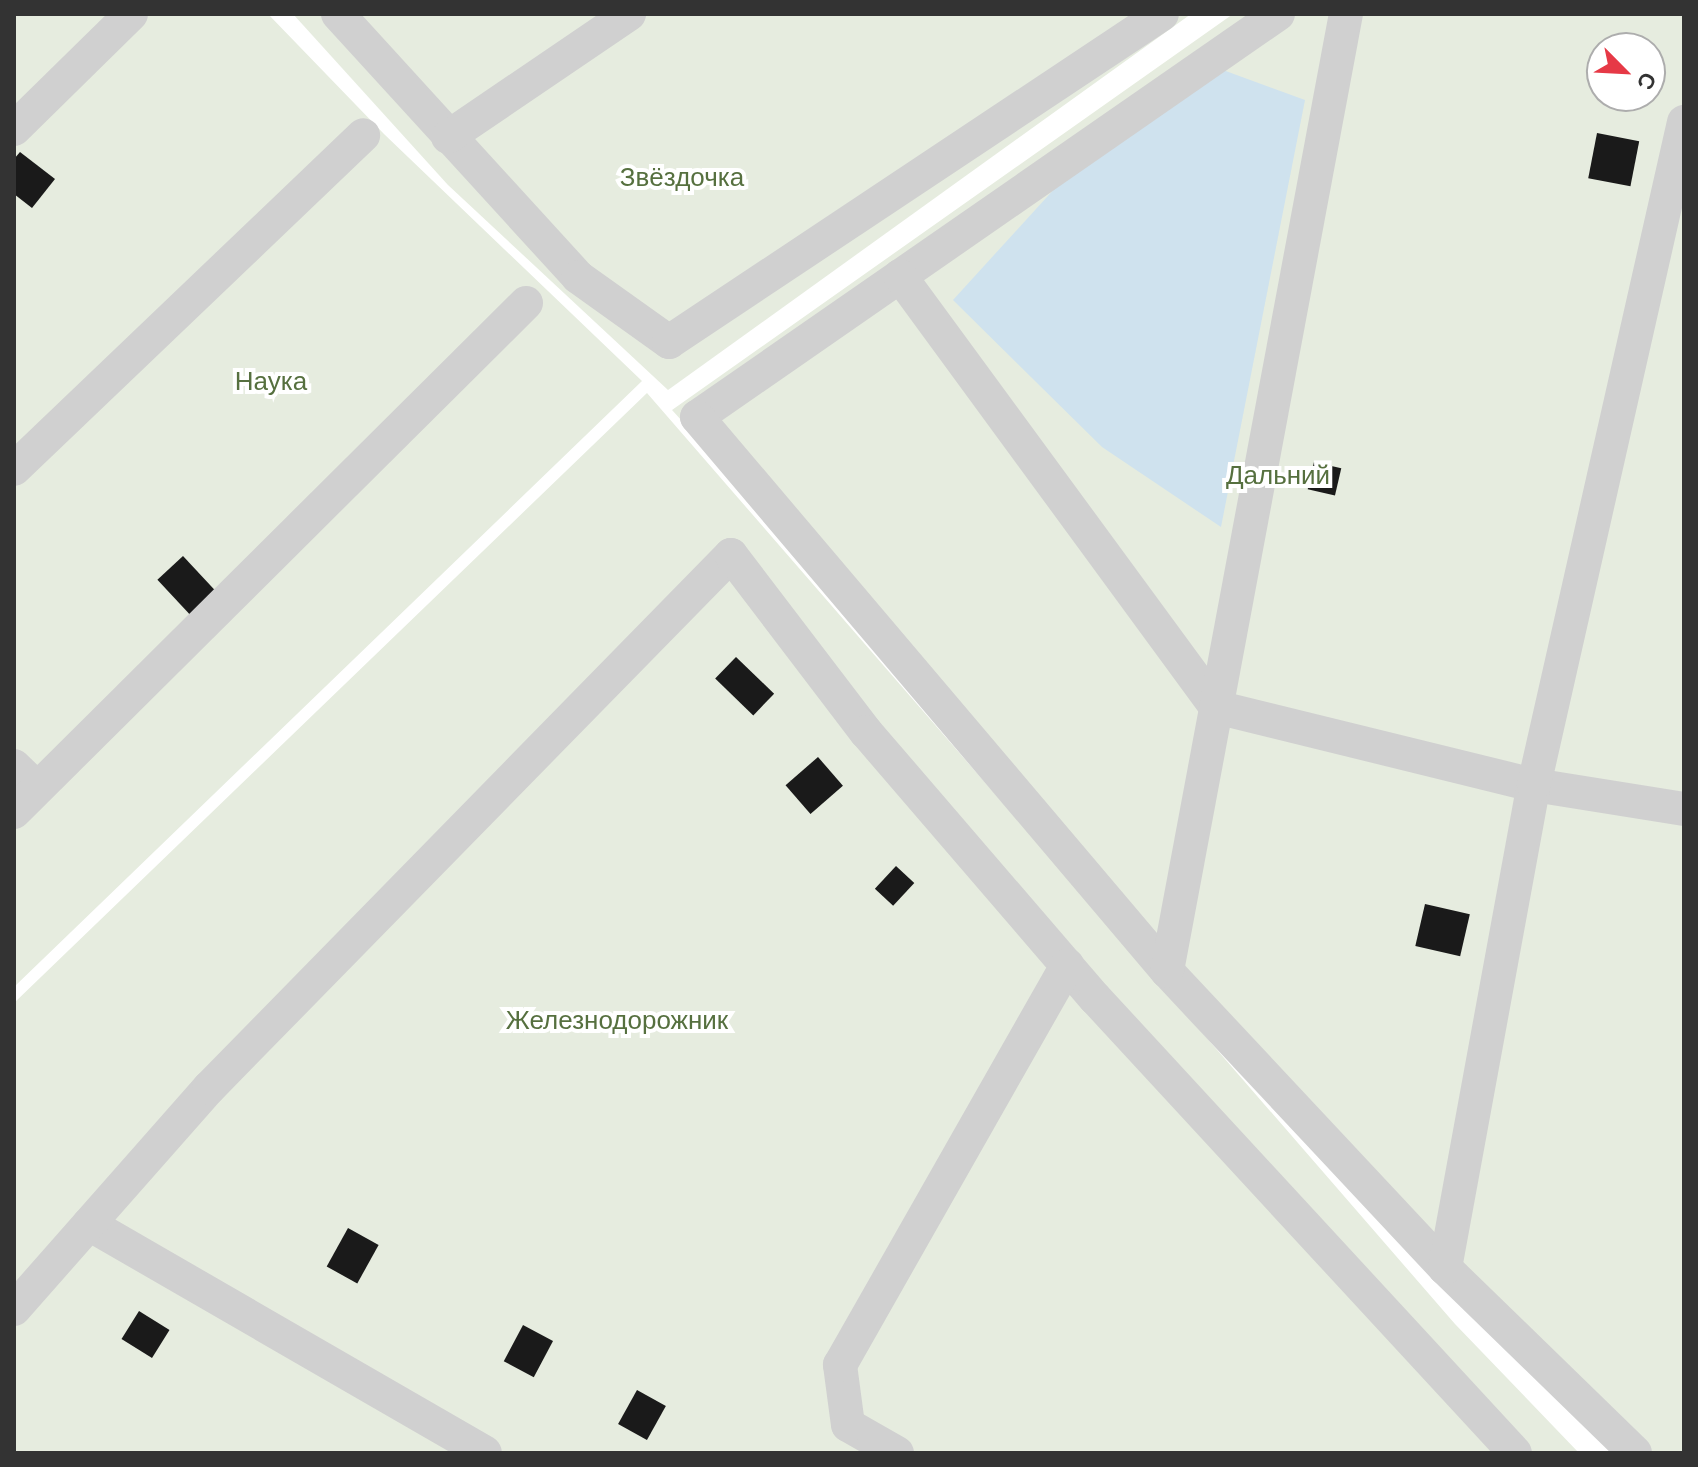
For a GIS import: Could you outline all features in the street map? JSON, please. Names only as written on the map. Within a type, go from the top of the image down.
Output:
[{"type":"street","points":[[14,129],[131,14]]},
{"type":"street","points":[[338,14],[578,277],[669,342],[1162,14]]},
{"type":"street","points":[[448,137],[629,14]]},
{"type":"street","points":[[1278,14],[697,417],[1167,971],[1445,1268],[1635,1453]]},
{"type":"street","points":[[1167,971],[1346,14]]},
{"type":"street","points":[[1445,1268],[1534,785],[1684,122]]},
{"type":"street","points":[[14,469],[363,135]]},
{"type":"street","points":[[900,276],[1216,707],[1534,785],[1684,809]]},
{"type":"street","points":[[22,789],[526,303]]},
{"type":"street","points":[[14,1309],[209,1088],[731,555],[866,732],[1067,965],[1515,1453]]},
{"type":"street","points":[[897,1453],[848,1425],[840,1365],[1067,965]]},
{"type":"street","points":[[89,1224],[485,1453]]},
{"type":"green space","name":"Наука","points":[[14,14],[268,14],[384,134],[642,381],[14,987]]},
{"type":"green space","name":"Звёздочка","points":[[293,14],[1191,14],[668,390],[448,185]]},
{"type":"green space","name":"Дальний","points":[[1233,14],[1684,14],[1684,1453],[1619,1453],[672,410]]},
{"type":"green space","name":"Железнодорожник","points":[[647,393],[1455,1324],[1579,1453],[14,1453],[14,1003]]},
{"type":"water","points":[[1223,70],[1305,100],[1221,527],[1102,447],[953,300],[1097,142]]},
{"type":"building","points":[[1597,133],[1639,141],[1630,186],[1588,178]]},
{"type":"building","points":[[20,152],[55,179],[32,208],[14,194],[14,159]]},
{"type":"building","points":[[1314,462],[1341,468],[1335,496],[1308,489]]},
{"type":"building","points":[[183,556],[220,595],[194,619],[157,580]]},
{"type":"building","points":[[736,657],[774,694],[753,715],[715,679]]},
{"type":"building","points":[[818,757],[843,786],[810,814],[786,785]]},
{"type":"building","points":[[896,866],[914,883],[893,906],[875,889]]},
{"type":"building","points":[[1425,904],[1470,914],[1460,956],[1415,946]]},
{"type":"building","points":[[348,1228],[379,1245],[357,1283],[327,1266]]},
{"type":"building","points":[[139,1311],[170,1330],[152,1358],[122,1339]]},
{"type":"building","points":[[523,1325],[553,1341],[534,1377],[504,1361]]},
{"type":"building","points":[[637,1390],[666,1406],[647,1440],[618,1424]]}]
